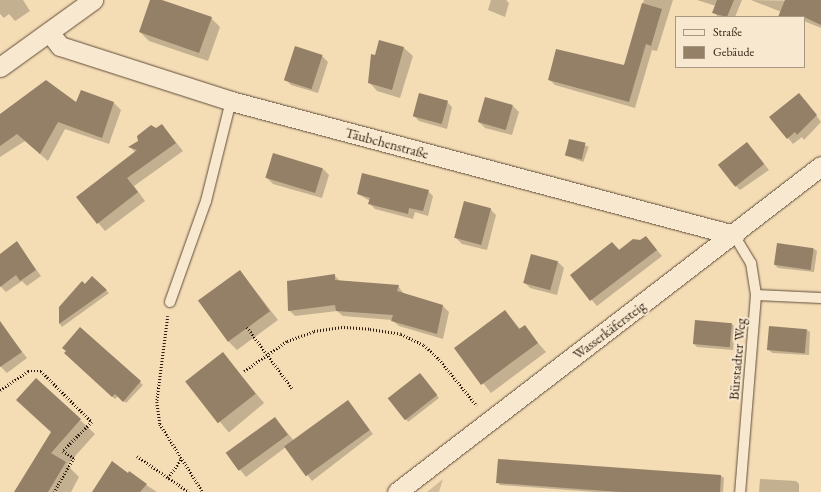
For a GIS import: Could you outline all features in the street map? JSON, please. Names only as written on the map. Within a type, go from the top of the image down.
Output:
[{"type":"street","points":[[0,67],[93,0]]},
{"type":"street","name":"Täubchenstraße","points":[[49,32],[60,46],[231,101],[734,235]]},
{"type":"street","name":"Wasserkäfersteig","points":[[397,492],[734,235],[821,166]]},
{"type":"lane","points":[[170,302],[206,201],[231,101]]},
{"type":"lane","name":"Bürstadter Weg","points":[[734,235],[751,263],[756,295],[740,492]]},
{"type":"lane","points":[[756,295],[821,298]]},
{"type":"path","points":[[170,302],[157,402],[160,424],[203,492]]},
{"type":"path","points":[[247,327],[292,388]]},
{"type":"path","points":[[244,370],[287,341],[314,331],[344,328],[401,334],[424,344],[439,359],[489,421]]},
{"type":"path","points":[[0,390],[28,371],[41,371],[92,422],[63,452],[74,458],[54,492]]},
{"type":"path","points":[[137,456],[189,492]]},
{"type":"path","points":[[168,478],[182,458]]},
{"type":"shaded area","points":[[443,479],[439,492],[427,492]]},
{"type":"building","points":[[150,0],[162,0],[212,17],[199,53],[139,32]]},
{"type":"building","points":[[717,0],[734,0],[727,16],[712,13]]},
{"type":"building","points":[[785,0],[821,0],[821,25],[805,17],[805,16],[778,16]]},
{"type":"building","points":[[642,3],[662,9],[651,46],[646,44],[629,102],[548,80],[556,49],[624,65]]},
{"type":"building","points":[[379,40],[404,47],[392,90],[368,83],[371,54],[375,55]]},
{"type":"building","points":[[295,46],[323,55],[311,89],[284,80]]},
{"type":"building","points":[[46,80],[76,102],[81,90],[114,102],[102,138],[58,122],[40,154],[17,134],[0,146],[0,114]]},
{"type":"building","points":[[419,93],[448,101],[442,124],[413,116]]},
{"type":"building","points":[[799,93],[817,115],[797,135],[795,132],[787,139],[769,117]]},
{"type":"building","points":[[485,97],[513,105],[506,130],[478,122]]},
{"type":"building","points":[[162,124],[176,143],[127,178],[138,192],[97,224],[76,197],[137,150],[128,147],[138,141],[137,136],[151,125],[156,128]]},
{"type":"building","points":[[569,139],[586,143],[582,159],[565,156]]},
{"type":"building","points":[[747,142],[764,164],[735,187],[718,165]]},
{"type":"building","points":[[273,153],[323,168],[315,193],[265,178]]},
{"type":"building","points":[[362,173],[429,190],[423,211],[409,208],[408,214],[368,204],[370,198],[357,194]]},
{"type":"building","points":[[464,201],[491,208],[481,245],[454,238]]},
{"type":"building","points":[[646,236],[657,250],[590,301],[570,275],[612,242],[619,250],[633,239],[640,240]]},
{"type":"building","points":[[17,241],[36,270],[20,281],[16,275],[0,287],[0,254]]},
{"type":"building","points":[[777,243],[814,248],[811,270],[774,265]]},
{"type":"building","points":[[531,254],[558,261],[550,290],[523,283]]},
{"type":"building","points":[[240,270],[270,311],[228,342],[198,301]]},
{"type":"building","points":[[335,274],[335,280],[399,285],[397,291],[443,305],[437,334],[391,321],[393,315],[336,311],[335,305],[288,311],[287,281]]},
{"type":"building","points":[[92,276],[107,290],[59,324],[59,307],[82,281],[85,284]]},
{"type":"building","points":[[505,310],[519,329],[525,325],[538,343],[481,385],[454,348]]},
{"type":"building","points":[[695,320],[732,323],[730,347],[693,344]]},
{"type":"building","points":[[0,321],[22,352],[0,367]]},
{"type":"building","points":[[769,326],[807,329],[805,353],[767,350]]},
{"type":"building","points":[[80,327],[141,381],[123,402],[115,394],[112,397],[64,353],[66,351],[62,348]]},
{"type":"building","points":[[223,352],[256,394],[218,423],[185,382]]},
{"type":"building","points":[[420,373],[437,395],[405,420],[388,398]]},
{"type":"building","points":[[36,378],[81,419],[51,453],[66,462],[48,492],[14,492],[51,432],[16,400]]},
{"type":"building","points":[[348,400],[370,430],[306,476],[284,446]]},
{"type":"building","points":[[275,417],[288,435],[239,471],[226,453]]},
{"type":"building","points":[[498,459],[721,475],[720,492],[620,492],[496,483]]},
{"type":"building","points":[[112,461],[128,473],[129,471],[147,484],[140,492],[92,492]]}]
